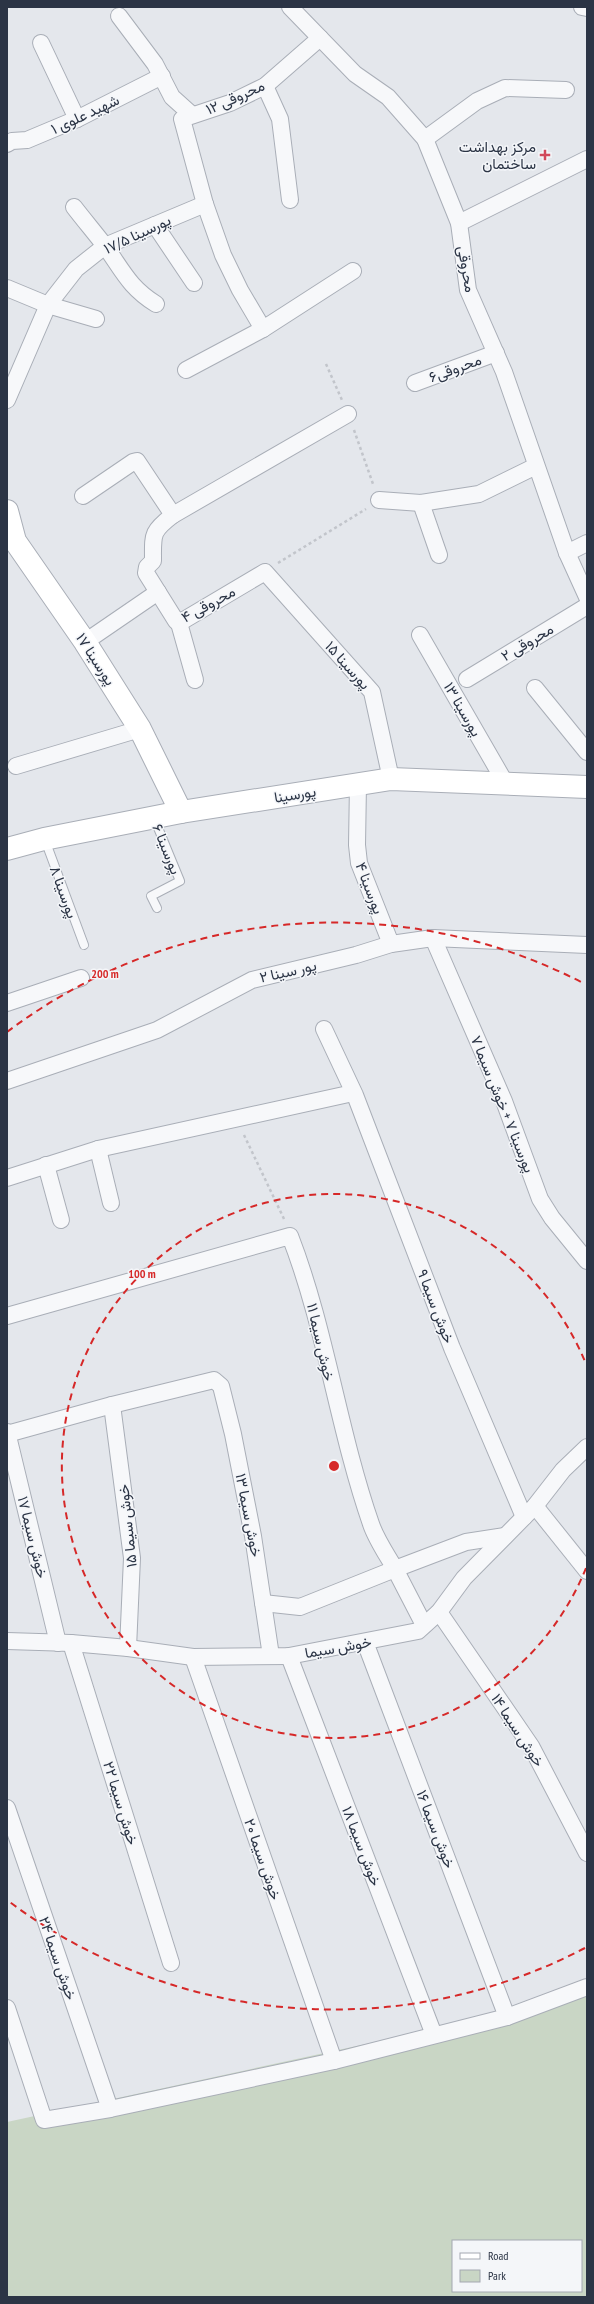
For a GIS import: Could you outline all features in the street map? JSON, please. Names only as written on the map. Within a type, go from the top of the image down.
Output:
[{"type":"street","name":"محروقی","points":[[290,7],[356,74],[388,97],[424,139],[460,222],[468,290],[504,372],[567,553],[587,597]]},
{"type":"street","points":[[582,7],[587,8]]},
{"type":"street","points":[[119,16],[151,58],[172,97],[187,117],[205,204],[223,255],[240,290],[263,329]]},
{"type":"street","name":"محروقی ۱۲","points":[[187,117],[230,103],[265,86],[320,38]]},
{"type":"street","points":[[41,43],[77,119]]},
{"type":"street","name":"شهید علوی ۱","points":[[7,144],[12,141],[28,140],[77,119],[162,76]]},
{"type":"street","points":[[265,86],[280,119],[290,200]]},
{"type":"street","points":[[424,139],[477,101],[505,88],[566,90]]},
{"type":"street","points":[[460,222],[587,159]]},
{"type":"street","name":"پورسینا ۱۷/۵","points":[[7,400],[48,305],[76,269],[105,246],[205,204]]},
{"type":"street","points":[[74,207],[105,246],[127,280],[140,294],[156,304]]},
{"type":"street","points":[[155,225],[194,283]]},
{"type":"street","points":[[186,370],[263,329],[352,271]]},
{"type":"street","points":[[7,288],[48,305],[96,319]]},
{"type":"street","name":"محروقی۶","points":[[415,383],[496,353]]},
{"type":"street","name":"محروقی ۴","points":[[265,572],[179,623],[176,622],[146,573],[147,567],[153,561],[154,532],[173,515],[348,414]]},
{"type":"street","points":[[83,496],[133,462],[137,461],[173,515]]},
{"type":"street","points":[[379,500],[421,503],[479,494],[536,466]]},
{"type":"street","points":[[421,503],[439,555]]},
{"type":"street","name":"پورسینا ۱۷","points":[[7,511],[15,541],[85,642],[140,729],[180,812]]},
{"type":"street","points":[[567,553],[587,543]]},
{"type":"street","name":"پورسینا ۱۵","points":[[265,572],[372,692],[391,778]]},
{"type":"street","points":[[85,642],[158,592]]},
{"type":"street","name":"محروقی ۲","points":[[467,679],[587,606]]},
{"type":"street","points":[[179,623],[195,680]]},
{"type":"street","name":"پورسینا ۱۳","points":[[420,635],[506,784]]},
{"type":"street","points":[[535,688],[587,752]]},
{"type":"street","points":[[16,766],[140,729]]},
{"type":"street","name":"پورسینا","points":[[7,849],[44,839],[180,812],[391,778],[587,787]]},
{"type":"street","name":"پورسینا ۴","points":[[358,784],[357,845],[359,863],[392,944]]},
{"type":"street","name":"پور سینا ۲","points":[[7,1081],[157,1030],[252,980],[356,955],[392,944],[433,938],[587,945]]},
{"type":"street","name":"پورسینا ۷ + خوش سیما ۷","points":[[433,938],[504,1101],[540,1198],[552,1218],[587,1261]]},
{"type":"street","points":[[7,1003],[81,978]]},
{"type":"street","name":"خوش سیما ۹","points":[[324,1029],[353,1093],[391,1185],[452,1348],[530,1512],[587,1571]]},
{"type":"street","points":[[7,1178],[98,1149],[353,1093]]},
{"type":"street","points":[[98,1149],[112,1204]]},
{"type":"street","points":[[46,1165],[61,1220]]},
{"type":"street","points":[[7,1316],[290,1236]]},
{"type":"street","name":"خوش سیما ۱۱","points":[[290,1236],[306,1278],[338,1412],[371,1525],[424,1625]]},
{"type":"street","name":"خوش سیما ۱۳","points":[[112,1405],[214,1380],[221,1386],[233,1434],[253,1536],[271,1656]]},
{"type":"street","points":[[7,1433],[112,1405]]},
{"type":"street","name":"خوش سیما ۱۵","points":[[112,1405],[132,1558],[128,1648]]},
{"type":"street","name":"خوش سیما ۱۷","points":[[7,1433],[65,1643]]},
{"type":"street","name":"خوش سیما","points":[[7,1641],[65,1643],[128,1648],[193,1657],[289,1656],[365,1642],[418,1630],[439,1612],[464,1578],[530,1512],[563,1470],[587,1447]]},
{"type":"street","points":[[263,1603],[300,1607],[466,1542],[505,1536]]},
{"type":"street","name":"خوش سیما ۱۴","points":[[439,1612],[531,1746],[587,1853]]},
{"type":"street","name":"خوش سیما ۱۶","points":[[365,1642],[507,2017]]},
{"type":"street","name":"خوش سیما ۲۲","points":[[65,1643],[171,1963]]},
{"type":"street","name":"خوش سیما ۱۸","points":[[289,1656],[434,2036]]},
{"type":"street","name":"خوش سیما ۲۰","points":[[193,1657],[334,2061]]},
{"type":"street","name":"خوش سیما ۲۴","points":[[7,1808],[110,2109]]},
{"type":"street","points":[[7,2008],[44,2120],[110,2109],[334,2061],[507,2017],[587,1987]]},
{"type":"lane","name":"پورسینا ۶","points":[[154,817],[180,881],[151,896],[157,908]]},
{"type":"lane","name":"پورسینا ۸","points":[[44,839],[84,945]]},
{"type":"path","points":[[265,572],[379,500]]},
{"type":"path","points":[[236,1118],[280,1209],[290,1236]]},
{"type":"green space","points":[[587,1996],[587,2297],[7,2297],[7,2122]]},
{"type":"place","name":"مرکز بهداشت ساختمان","points":[[545,155]]}]
